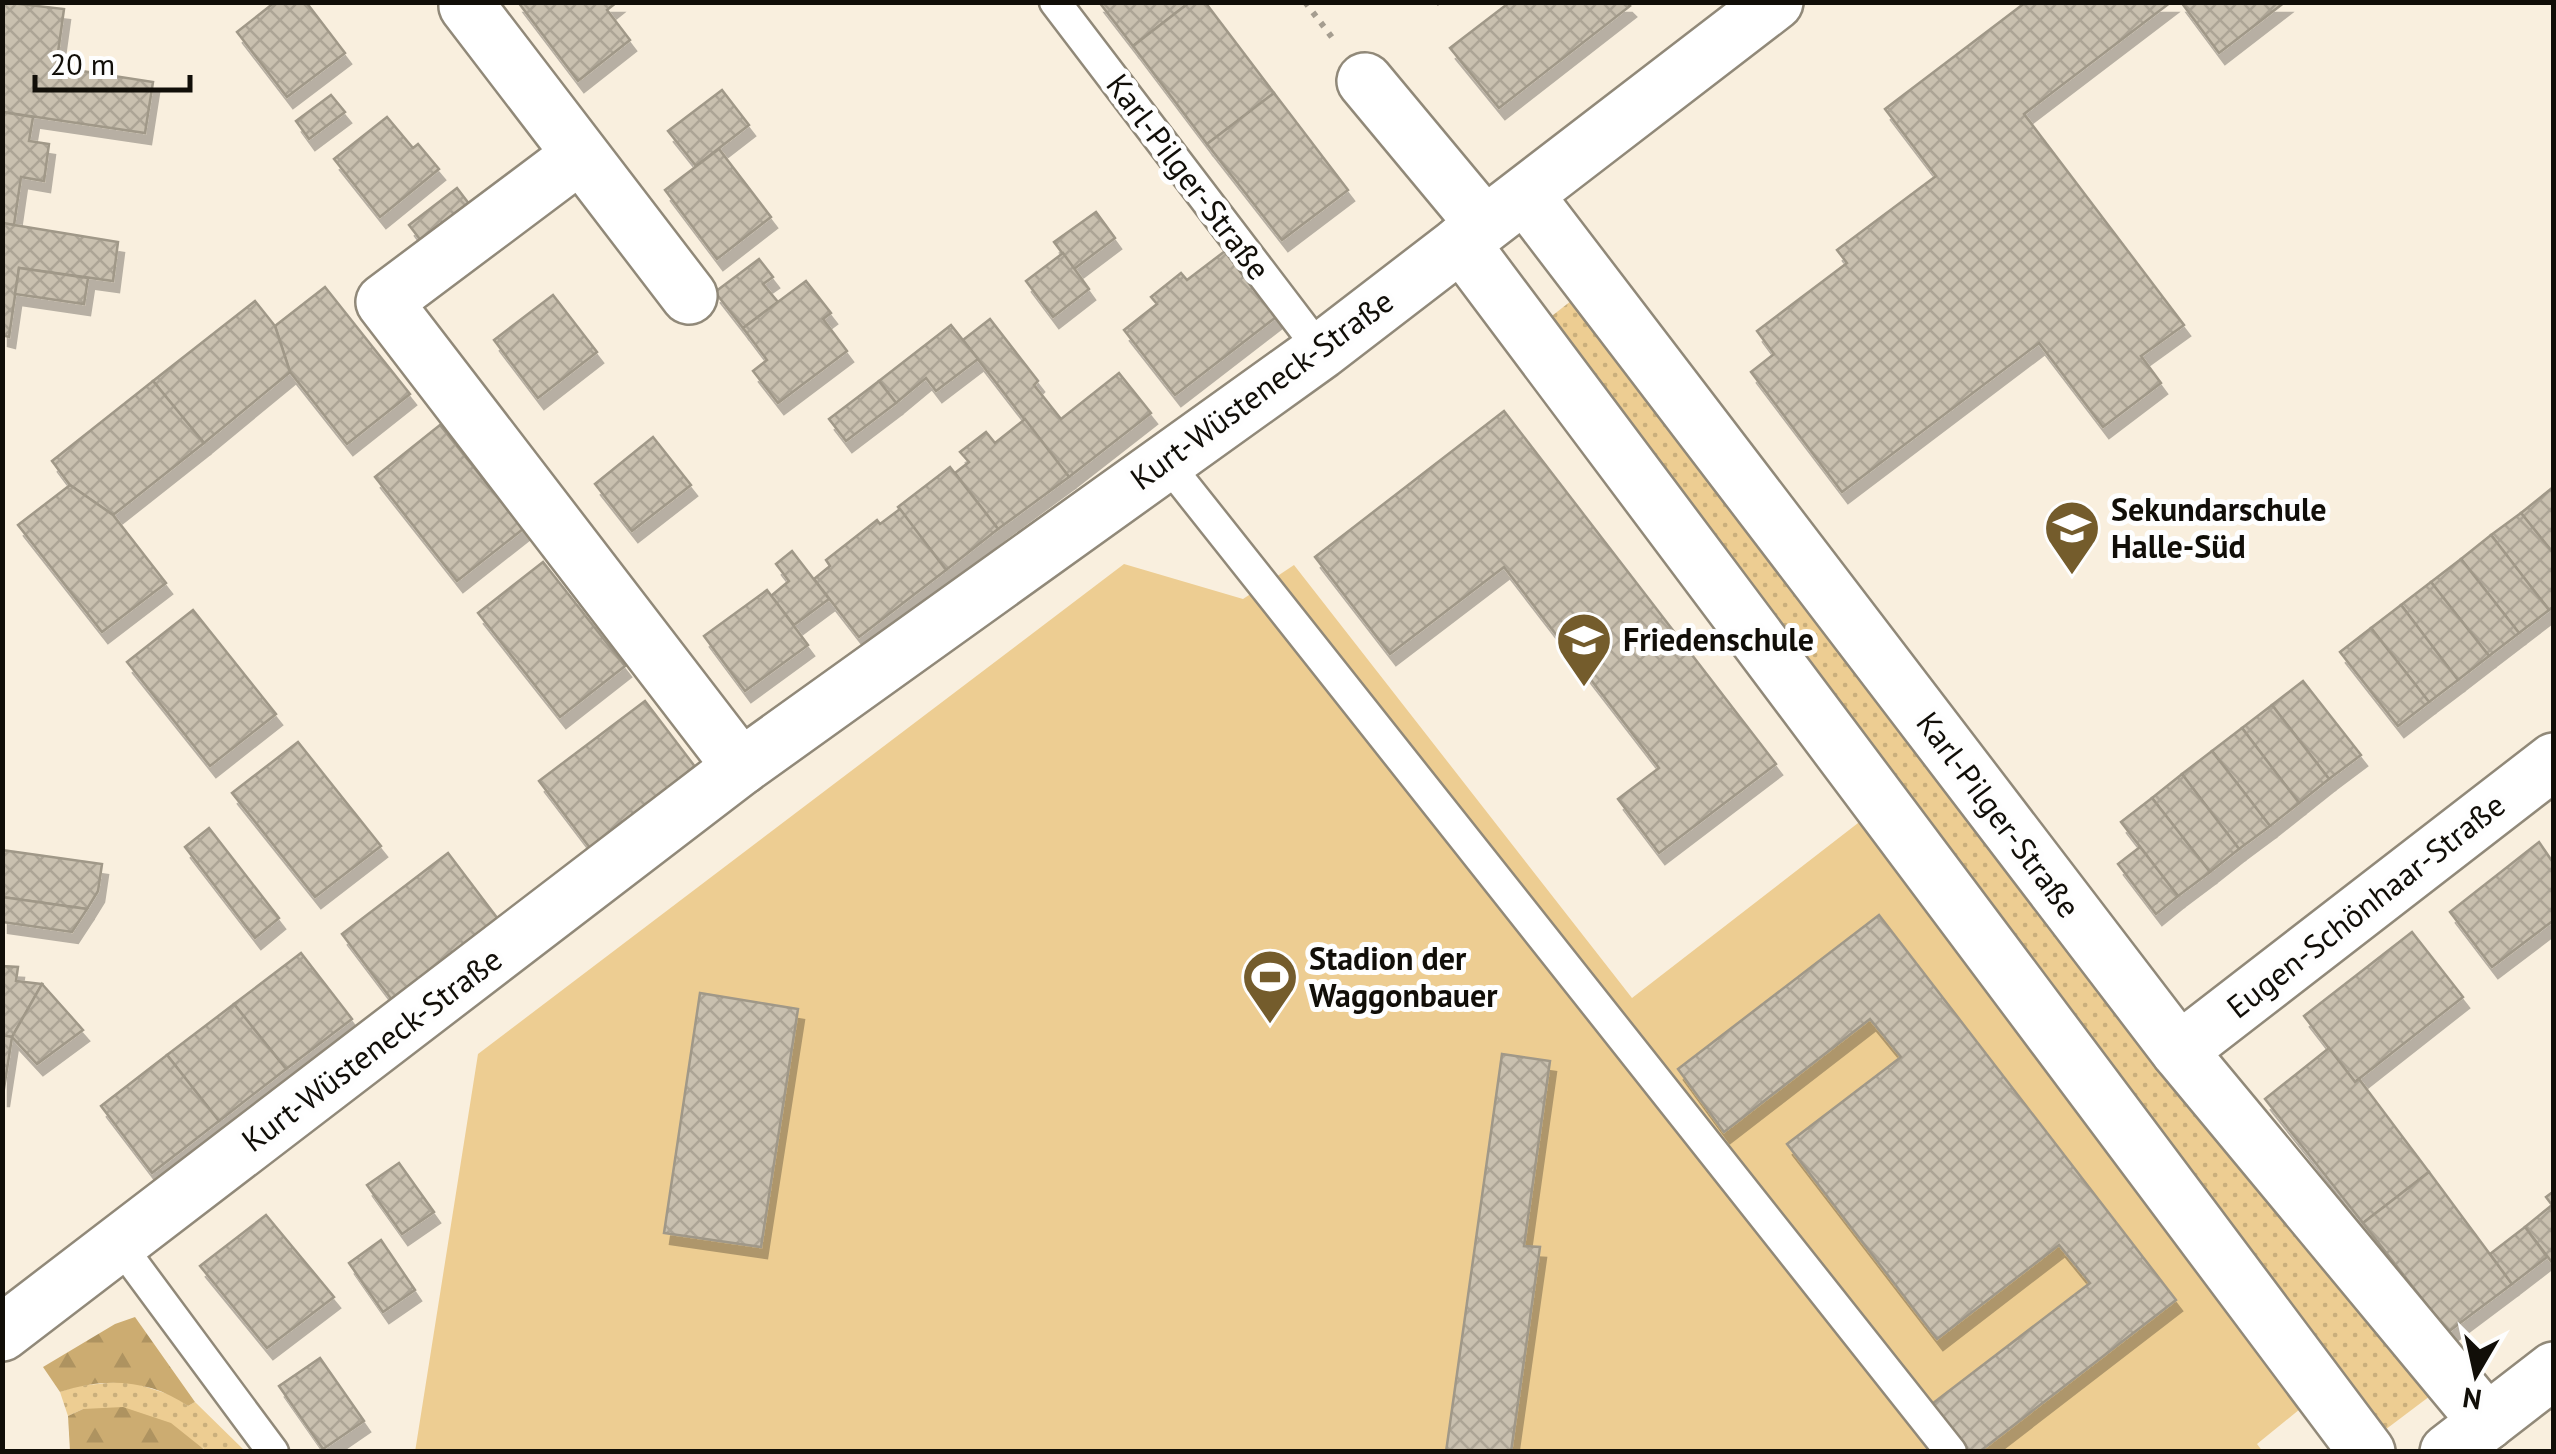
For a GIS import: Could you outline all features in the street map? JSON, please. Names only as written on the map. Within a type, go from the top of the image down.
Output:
[{"type":"street","name":"Kurt-Wüsteneck-Straße","points":[[2,1333],[741,767],[1320,351],[1775,2]]},
{"type":"street","points":[[466,6],[689,296]]},
{"type":"street","name":"Karl-Pilger-Straße","points":[[1365,81],[1490,221],[2179,1050],[2468,1437]]},
{"type":"street","points":[[580,155],[384,302],[741,767]]},
{"type":"street","name":"Karl-Pilger-Straße","points":[[1490,221],[2367,1452]]},
{"type":"street","name":"Eugen-Schönhaar-Straße","points":[[2179,1050],[2554,761]]},
{"type":"street","points":[[2468,1437],[2554,1370]]},
{"type":"lane","name":"Karl-Pilger-Straße","points":[[1055,2],[1320,351]]},
{"type":"lane","points":[[1166,462],[1951,1452]]},
{"type":"lane","points":[[120,1244],[273,1452]]},
{"type":"shaded area","points":[[1585,290],[2442,1387],[2365,1445],[1539,326]]},
{"type":"shaded area","name":"Stadion der Waggonbauer","points":[[1124,564],[1243,599],[1294,565],[1632,998],[1871,813],[2300,1409],[2257,1444],[2263,1452],[415,1452],[478,1054]]},
{"type":"shaded area","points":[[128,1381],[174,1396],[188,1406],[195,1402],[245,1451],[206,1451],[83,1409],[68,1416],[60,1392],[77,1386]]},
{"type":"green space","points":[[135,1317],[195,1402],[188,1406],[158,1390],[126,1383],[93,1384],[60,1392],[43,1367],[115,1324]]},
{"type":"green space","points":[[123,1407],[171,1423],[206,1451],[70,1451],[68,1416],[83,1409]]},
{"type":"building","points":[[2,2],[64,9],[56,67],[153,82],[145,133],[2,112]]},
{"type":"building","points":[[275,2],[306,2],[345,53],[287,97],[237,32]]},
{"type":"building","points":[[518,2],[617,2],[607,10],[630,40],[578,81]]},
{"type":"building","points":[[1099,2],[1190,2],[1133,46]]},
{"type":"building","points":[[1190,2],[1205,2],[1274,93],[1207,144],[1133,46]]},
{"type":"building","points":[[1510,2],[1626,2],[1630,6],[1499,108],[1450,48]]},
{"type":"building","points":[[2026,2],[2171,2],[2024,114],[2184,325],[2141,356],[2161,383],[2103,427],[2039,343],[1842,492],[1751,372],[1774,354],[1757,331],[1847,263],[1837,250],[1936,176],[1885,109]]},
{"type":"building","points":[[2181,2],[2285,2],[2219,53]]},
{"type":"building","points":[[722,90],[749,125],[696,166],[668,131]]},
{"type":"building","points":[[1274,93],[1348,190],[1282,240],[1207,144]]},
{"type":"building","points":[[331,95],[345,112],[309,139],[296,121]]},
{"type":"building","points":[[2,112],[33,117],[29,141],[49,144],[44,181],[21,177],[14,225],[2,223]]},
{"type":"building","points":[[387,117],[413,148],[418,144],[439,169],[380,217],[334,159]]},
{"type":"building","points":[[719,149],[771,217],[717,259],[665,190]]},
{"type":"building","points":[[457,188],[473,209],[425,246],[409,225]]},
{"type":"building","points":[[1096,212],[1115,238],[1074,269],[1054,242]]},
{"type":"building","points":[[2,223],[118,242],[113,281],[19,268],[9,337],[2,335]]},
{"type":"building","points":[[1229,248],[1280,314],[1175,395],[1124,330],[1157,304],[1151,297],[1181,273],[1187,280]]},
{"type":"building","points":[[1063,253],[1089,289],[1053,317],[1026,281]]},
{"type":"building","points":[[759,259],[773,277],[763,284],[778,302],[743,328],[715,292]]},
{"type":"building","points":[[19,268],[88,278],[84,304],[15,294]]},
{"type":"building","points":[[806,281],[831,313],[823,319],[847,351],[778,403],[753,371],[767,360],[743,328]]},
{"type":"building","points":[[325,287],[410,394],[347,444],[290,372],[275,326]]},
{"type":"building","points":[[553,295],[597,352],[538,398],[494,340]]},
{"type":"building","points":[[255,301],[275,326],[290,372],[204,443],[153,381]]},
{"type":"building","points":[[990,319],[1038,381],[1034,385],[1061,419],[1119,373],[1151,413],[1069,477],[963,340]]},
{"type":"building","points":[[951,325],[978,359],[936,391],[926,378],[896,403],[879,381]]},
{"type":"building","points":[[153,381],[204,443],[113,515],[70,485],[52,461]]},
{"type":"building","points":[[879,381],[896,403],[846,441],[829,419]]},
{"type":"building","points":[[1504,411],[1776,764],[1659,853],[1618,799],[1659,768],[1504,567],[1390,654],[1315,557]]},
{"type":"building","points":[[1025,419],[1069,477],[998,529],[955,473],[969,462],[960,452],[986,432],[995,443]]},
{"type":"building","points":[[440,425],[523,529],[457,581],[375,477]]},
{"type":"building","points":[[653,437],[691,485],[632,531],[595,484]]},
{"type":"building","points":[[950,467],[998,529],[946,570],[898,507]]},
{"type":"building","points":[[70,485],[113,515],[166,583],[102,632],[18,525]]},
{"type":"building","points":[[2554,489],[2554,554],[2521,513]]},
{"type":"building","points":[[900,509],[946,570],[859,637],[814,579],[830,566],[826,560],[877,520],[880,524]]},
{"type":"building","points":[[2521,513],[2554,554],[2554,606],[2549,610],[2491,535]]},
{"type":"building","points":[[2491,535],[2549,610],[2519,633],[2461,559]]},
{"type":"building","points":[[792,551],[829,599],[794,625],[771,596],[789,581],[776,564]]},
{"type":"building","points":[[2461,559],[2519,633],[2489,656],[2431,582]]},
{"type":"building","points":[[543,562],[625,666],[560,717],[478,613]]},
{"type":"building","points":[[2431,582],[2489,656],[2458,680],[2401,605]]},
{"type":"building","points":[[767,590],[808,645],[745,691],[704,636]]},
{"type":"building","points":[[2401,605],[2458,680],[2429,702],[2371,628]]},
{"type":"building","points":[[193,610],[276,714],[210,766],[127,662]]},
{"type":"building","points":[[2371,628],[2429,702],[2398,726],[2340,652]]},
{"type":"building","points":[[2303,681],[2361,755],[2329,779],[2272,705]]},
{"type":"building","points":[[645,701],[696,768],[590,848],[539,781]]},
{"type":"building","points":[[2272,705],[2329,779],[2299,803],[2242,728]]},
{"type":"building","points":[[2242,728],[2299,803],[2270,826],[2212,751]]},
{"type":"building","points":[[298,742],[381,846],[315,897],[232,793]]},
{"type":"building","points":[[2212,751],[2270,826],[2239,849],[2182,774]]},
{"type":"building","points":[[2182,774],[2239,849],[2210,872],[2152,798]]},
{"type":"building","points":[[2152,798],[2210,872],[2178,896],[2121,822]]},
{"type":"building","points":[[209,828],[279,918],[255,938],[185,847]]},
{"type":"building","points":[[2539,842],[2554,864],[2554,920],[2492,967],[2450,912]]},
{"type":"building","points":[[2140,847],[2178,896],[2156,914],[2118,864]]},
{"type":"building","points":[[2,850],[102,864],[98,891],[87,909],[2,897]]},
{"type":"building","points":[[448,853],[498,919],[392,1000],[342,934]]},
{"type":"building","points":[[2,897],[87,909],[72,932],[2,922]]},
{"type":"building","points":[[1879,915],[2176,1300],[1979,1452],[1961,1452],[1928,1407],[2090,1283],[2059,1245],[1937,1339],[1787,1144],[1901,1057],[1870,1019],[1724,1132],[1678,1069]]},
{"type":"building","points":[[2412,932],[2463,997],[2355,1082],[2304,1016]]},
{"type":"building","points":[[301,953],[352,1019],[286,1069],[234,1004]]},
{"type":"building","points":[[2,966],[18,967],[16,981],[42,984],[12,1037],[2,1035]]},
{"type":"building","points":[[42,984],[83,1030],[37,1064],[12,1037]]},
{"type":"building","points":[[700,993],[798,1009],[761,1247],[664,1233]]},
{"type":"building","points":[[234,1004],[286,1069],[219,1121],[167,1055]]},
{"type":"building","points":[[2,1035],[12,1037],[3,1095],[2,1095]]},
{"type":"building","points":[[2329,1048],[2355,1082],[2359,1079],[2429,1172],[2363,1223],[2265,1099]]},
{"type":"building","points":[[1502,1054],[1550,1061],[1524,1246],[1540,1247],[1511,1452],[1446,1452]]},
{"type":"building","points":[[167,1055],[219,1121],[152,1173],[101,1106]]},
{"type":"building","points":[[399,1163],[434,1212],[402,1234],[367,1185]]},
{"type":"building","points":[[2429,1172],[2512,1284],[2448,1332],[2363,1223]]},
{"type":"building","points":[[2554,1191],[2554,1265],[2525,1227],[2552,1205],[2546,1197]]},
{"type":"building","points":[[266,1215],[334,1297],[267,1348],[200,1266]]},
{"type":"building","points":[[2525,1227],[2547,1257],[2512,1284],[2490,1254]]},
{"type":"building","points":[[381,1240],[415,1290],[383,1312],[349,1263]]},
{"type":"building","points":[[320,1358],[364,1421],[323,1449],[279,1386]]},
{"type":"place","name":"Sekundarschule Halle-Süd","points":[[2072,577]]},
{"type":"place","name":"Friedenschule","points":[[1584,689]]},
{"type":"place","name":"Stadion der Waggonbauer","points":[[1270,1026]]}]
